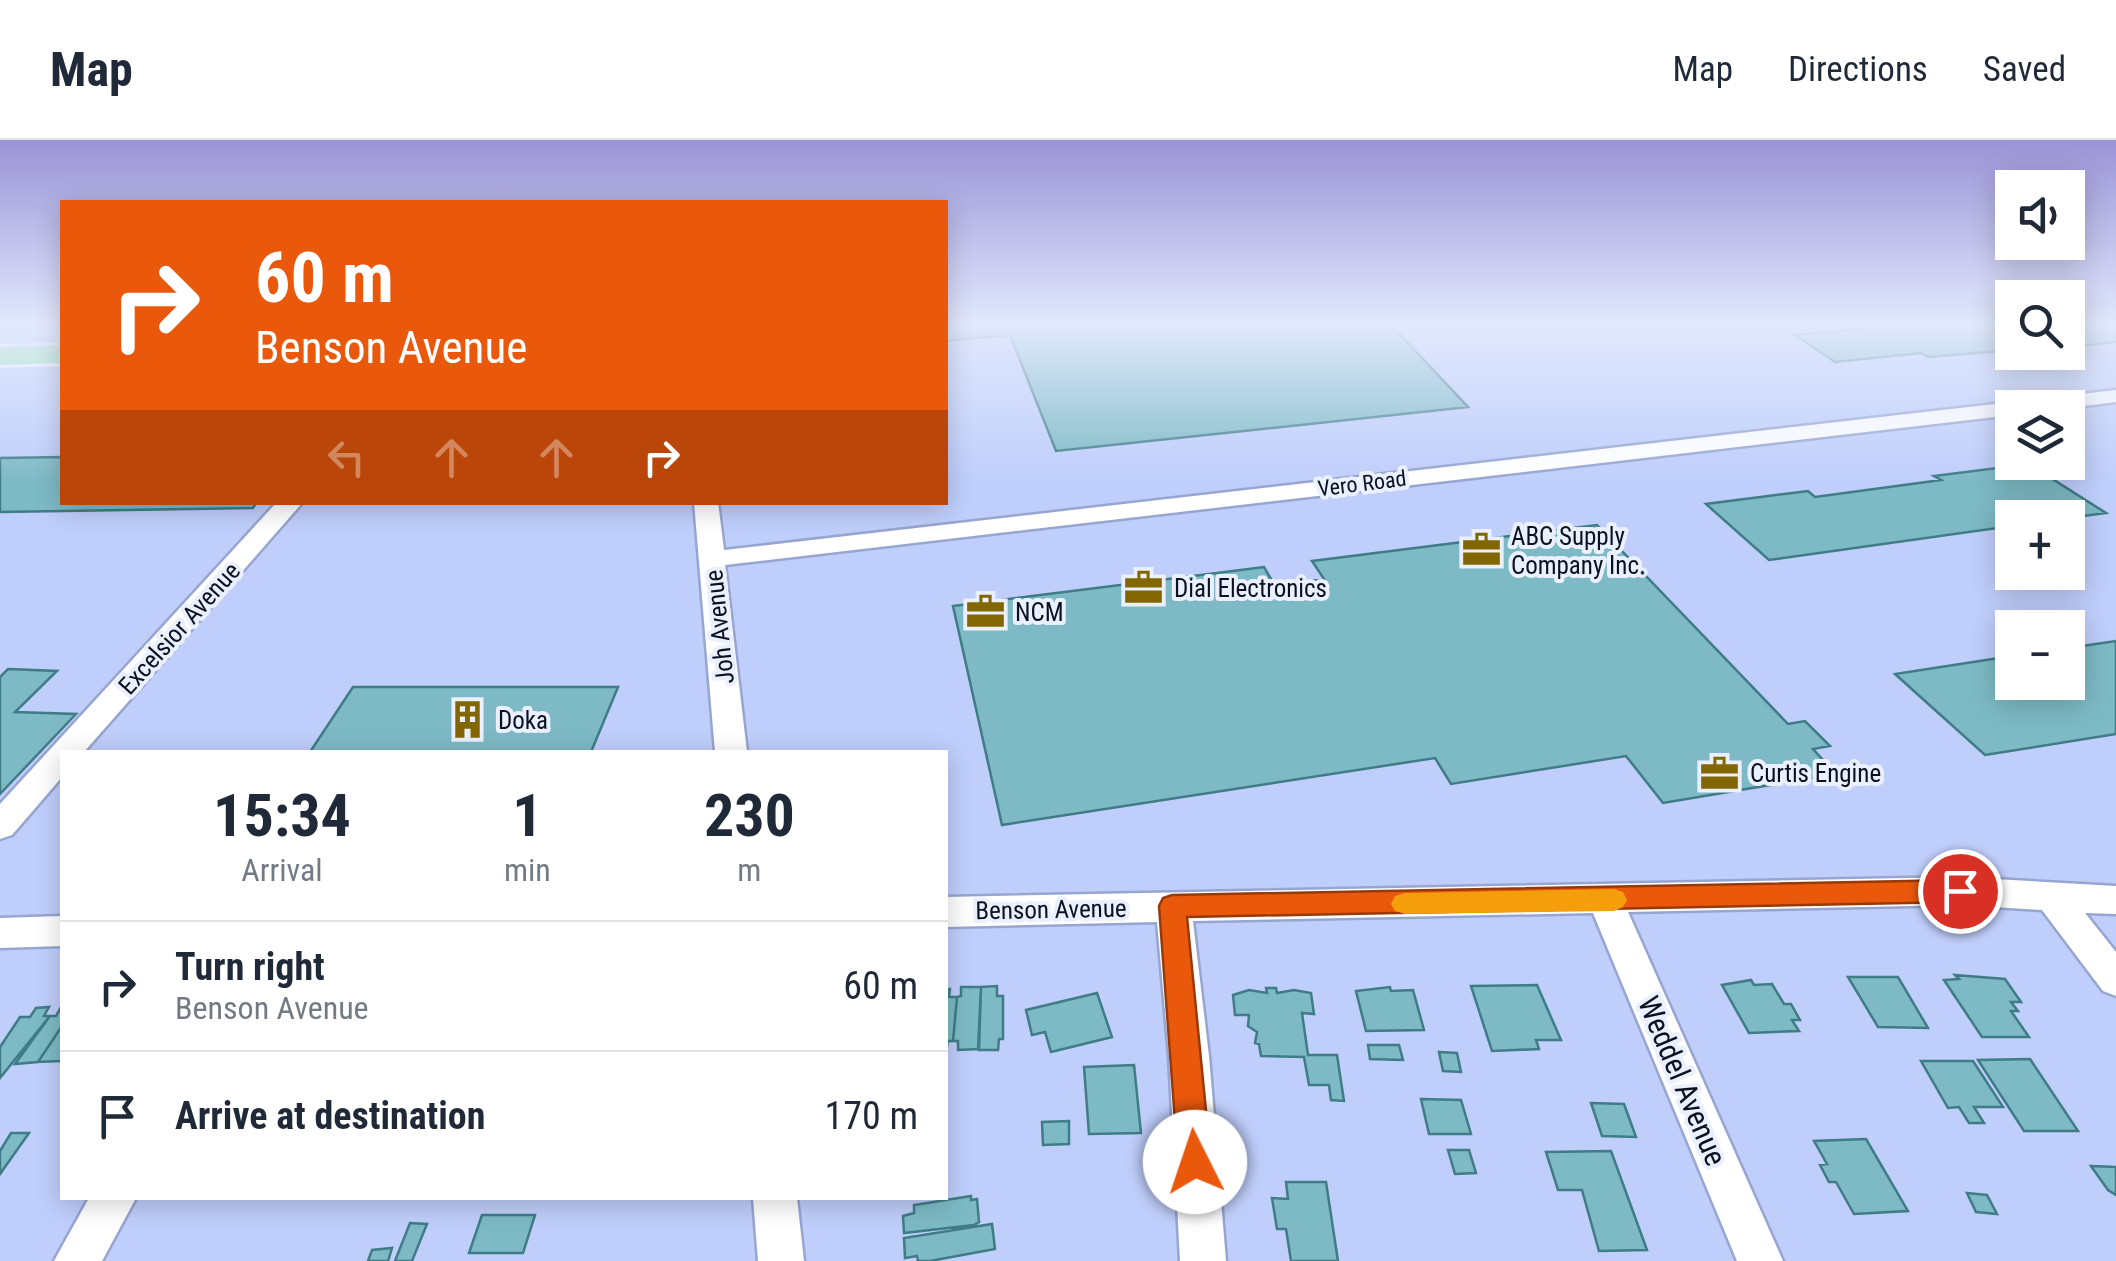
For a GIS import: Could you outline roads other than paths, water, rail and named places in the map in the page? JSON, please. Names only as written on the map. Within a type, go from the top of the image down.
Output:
[{"type":"street","name":"Vero Road","points":[[2085,400],[2116,396]]},
{"type":"street","name":"Vero Road","points":[[711,559],[1995,410]]},
{"type":"street","name":"Excelsior Avenue","points":[[68,750],[288,505]]},
{"type":"street","name":"Joh Avenue","points":[[706,505],[731,750]]},
{"type":"street","name":"Excelsior Avenue","points":[[0,826],[60,759]]},
{"type":"street","name":"Benson Avenue","points":[[948,912],[1960,891],[2116,900]]},
{"type":"street","points":[[2050,894],[2116,980]]},
{"type":"street","name":"Weddel Avenue","points":[[1605,900],[1760,1261]]},
{"type":"street","points":[[1172,906],[1187,1038],[1203,1261]]},
{"type":"street","points":[[0,933],[60,931]]},
{"type":"street","points":[[76,1261],[113,1200]]},
{"type":"street","points":[[775,1200],[781,1261]]},
{"type":"place","name":"ABC Supply Company Inc.","points":[[1481,550]]},
{"type":"place","name":"Dial Electronics","points":[[1144,588]]},
{"type":"place","name":"NCM","points":[[985,612]]},
{"type":"place","name":"Doka","points":[[468,720]]},
{"type":"place","name":"Curtis Engine","points":[[1720,773]]}]
